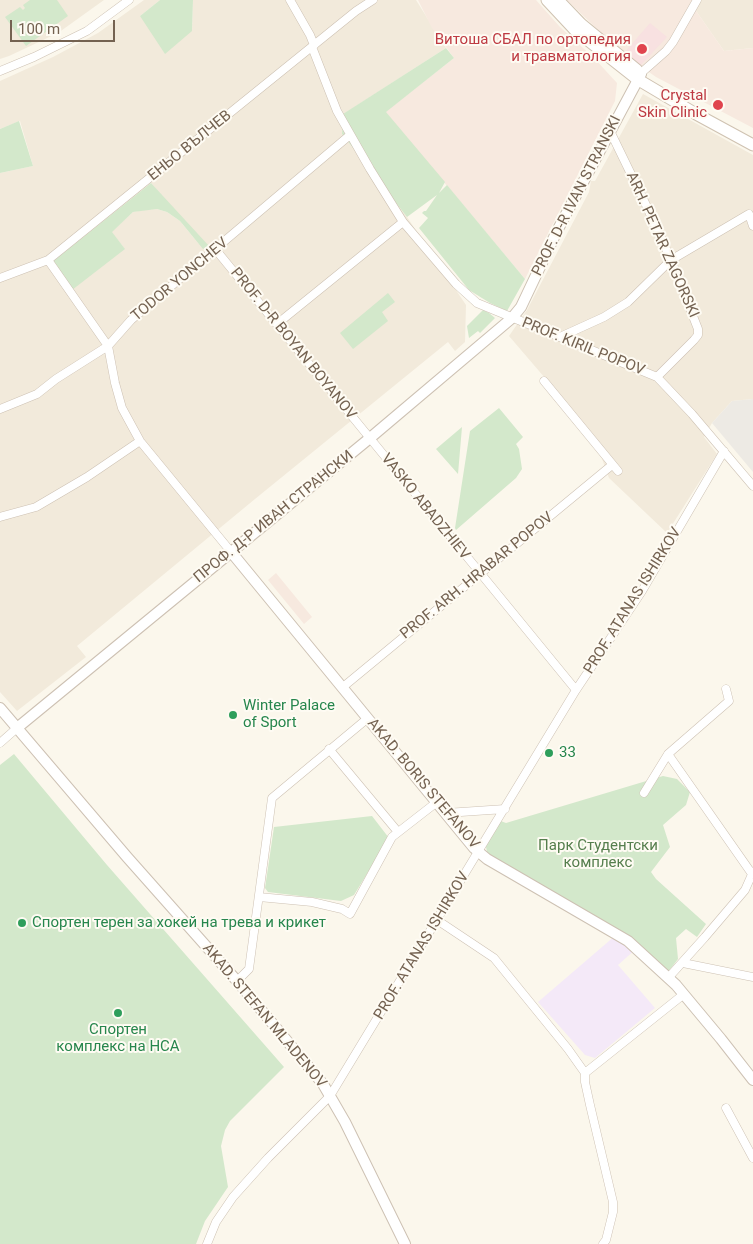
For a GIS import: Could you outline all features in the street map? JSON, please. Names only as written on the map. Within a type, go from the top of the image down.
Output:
[{"type":"main road","points":[[547,0],[575,30],[639,76],[753,145]]},
{"type":"main road","points":[[558,0],[581,24],[639,76],[753,137]]},
{"type":"street","points":[[0,71],[34,57],[87,30],[129,0]]},
{"type":"street","points":[[290,0],[310,35],[313,46]]},
{"type":"street","name":"ЕНЬО ВЪЛЧЕВ","points":[[0,278],[48,260],[356,11],[373,0]]},
{"type":"street","points":[[639,76],[674,42],[697,0]]},
{"type":"street","name":"PROF. KIRIL POPOV","points":[[313,46],[337,111],[350,135],[403,222],[456,284],[477,303],[657,377],[692,414],[753,486]]},
{"type":"street","name":"PROF. D-R IVAN STRANSKI","points":[[512,318],[521,306],[557,231],[639,76]]},
{"type":"street","name":"ARH. PETAR ZAGORSKI","points":[[610,131],[647,207],[697,322],[698,335],[657,377]]},
{"type":"street","name":"TODOR YONCHEV","points":[[0,409],[37,394],[56,379],[108,346],[131,320],[350,135]]},
{"type":"street","points":[[560,337],[604,317],[628,302],[671,260],[749,214],[753,226]]},
{"type":"street","points":[[277,324],[403,222]]},
{"type":"street","name":"PROF. D-R BOYAN BOYANOV","points":[[216,250],[370,438]]},
{"type":"street","points":[[48,260],[108,346],[114,382],[122,408],[140,441],[232,553]]},
{"type":"street","name":"ПРОФ. Д-Р ИВАН СТРАНСКИ","points":[[17,728],[232,553],[512,318]]},
{"type":"street","points":[[544,381],[618,471]]},
{"type":"street","name":"VASKO ABADZHIEV","points":[[370,438],[576,690]]},
{"type":"street","points":[[0,517],[36,507],[87,477],[140,441]]},
{"type":"street","name":"PROF. ATANAS ISHIRKOV","points":[[207,1244],[216,1222],[233,1197],[268,1158],[330,1096],[576,690],[642,591],[724,452]]},
{"type":"street","name":"PROF. ARH. HRABAR POPOV","points":[[343,687],[612,464]]},
{"type":"street","name":"AKAD. BORIS STEFANOV","points":[[232,553],[479,852],[628,941],[669,977],[753,1080]]},
{"type":"street","points":[[644,793],[668,754],[729,700],[726,689]]},
{"type":"street","name":"AKAD. STEFAN MLADENOV","points":[[0,708],[127,857],[237,981],[323,1084],[345,1122],[405,1244]]},
{"type":"street","points":[[237,981],[249,969],[272,798],[368,718]]},
{"type":"street","points":[[0,742],[17,728]]},
{"type":"street","points":[[329,749],[398,832]]},
{"type":"street","points":[[668,754],[752,873],[745,890],[669,977]]},
{"type":"street","points":[[259,897],[312,902],[342,909],[350,914],[392,837],[437,802]]},
{"type":"street","points":[[446,814],[506,808]]},
{"type":"street","points":[[745,890],[753,895]]},
{"type":"street","points":[[437,920],[494,958],[568,1049],[585,1073],[585,1082],[613,1202],[613,1212],[606,1240],[603,1244]]},
{"type":"street","points":[[683,963],[753,977]]},
{"type":"street","points":[[585,1073],[684,994]]},
{"type":"street","points":[[726,1108],[753,1158]]},
{"type":"shaded area","points":[[0,0],[104,0],[58,33],[0,59]]},
{"type":"shaded area","points":[[144,0],[160,0],[140,16],[192,31],[193,0],[416,0],[446,48],[344,114],[342,134],[407,217],[466,305],[465,342],[455,351],[448,342],[255,499],[77,646],[86,657],[17,711],[0,692],[0,173],[33,166],[20,121],[0,129],[0,81],[53,57],[98,33]],"holes":[[[151,183],[203,249],[180,221],[167,212],[157,209],[144,210],[133,212],[111,232],[124,248],[53,262]]]},
{"type":"shaded area","points":[[418,0],[536,0],[560,27],[594,58],[617,83],[615,101],[525,279],[385,112],[454,58],[432,28]]},
{"type":"shaded area","points":[[567,0],[697,0],[694,8],[724,51],[753,48],[753,128],[656,77],[622,53]]},
{"type":"shaded area","points":[[697,0],[753,0],[753,48],[724,51],[694,8]]},
{"type":"shaded area","name":"Витоша СБАЛ по ортопедия и травматология","points":[[650,23],[667,37],[640,66],[624,53]]},
{"type":"shaded area","points":[[643,94],[753,155],[753,399],[732,401],[712,423],[704,437],[717,454],[667,533],[609,478],[593,434],[509,336],[527,310],[589,192],[591,181],[595,181]]},
{"type":"shaded area","points":[[753,399],[753,472],[712,423],[732,401]]},
{"type":"shaded area","points":[[276,573],[312,617],[304,624],[268,580]]},
{"type":"shaded area","points":[[616,935],[636,949],[618,965],[655,1008],[595,1058],[585,1055],[538,1002]]},
{"type":"green space","points":[[30,0],[57,0],[68,16],[26,46],[5,17],[20,7],[23,10],[25,8],[23,5]]},
{"type":"green space","points":[[160,0],[193,0],[192,31],[165,54],[140,16]]},
{"type":"green space","points":[[446,48],[454,58],[386,112],[445,182],[439,193],[447,185],[525,279],[507,311],[469,290],[419,228],[428,218],[422,213],[426,211],[437,195],[407,217],[342,134],[343,114]]},
{"type":"green space","points":[[19,121],[33,166],[0,173],[0,129]]},
{"type":"green space","points":[[151,183],[209,246],[203,249],[180,221],[167,212],[157,209],[133,212],[112,232],[125,249],[72,290],[52,262]]},
{"type":"green space","points":[[388,293],[395,302],[382,312],[388,321],[353,349],[340,333]]},
{"type":"green space","points":[[483,310],[495,318],[480,333],[478,331],[469,338],[467,326]]},
{"type":"green space","points":[[499,408],[523,437],[516,444],[519,449],[522,469],[516,478],[456,530],[470,431]]},
{"type":"green space","points":[[462,427],[458,474],[436,449]]},
{"type":"green space","name":"Спортен комплекс на НСА","points":[[14,754],[107,865],[284,1067],[230,1121],[225,1130],[221,1146],[228,1187],[205,1221],[196,1244],[0,1244],[0,765]]},
{"type":"green space","name":"Парк Студентски комплекс","points":[[663,776],[677,779],[690,792],[686,805],[663,825],[670,847],[651,872],[656,879],[706,924],[697,937],[686,929],[676,938],[678,959],[668,972],[605,923],[489,855],[485,842],[498,820],[506,823]]},
{"type":"green space","points":[[372,816],[389,838],[354,895],[341,901],[268,892],[265,888],[274,827]]},
{"type":"place","name":"Витоша СБАЛ по ортопедия и травматология","points":[[642,49]]},
{"type":"place","name":"Crystal Skin Clinic","points":[[718,105]]},
{"type":"place","name":"Winter Palace of Sport","points":[[233,715]]},
{"type":"place","name":"33","points":[[549,753]]},
{"type":"place","name":"Спортен терен за хокей на трева и крикет","points":[[22,923]]},
{"type":"place","name":"Спортен комплекс на НСА","points":[[118,1013]]}]
